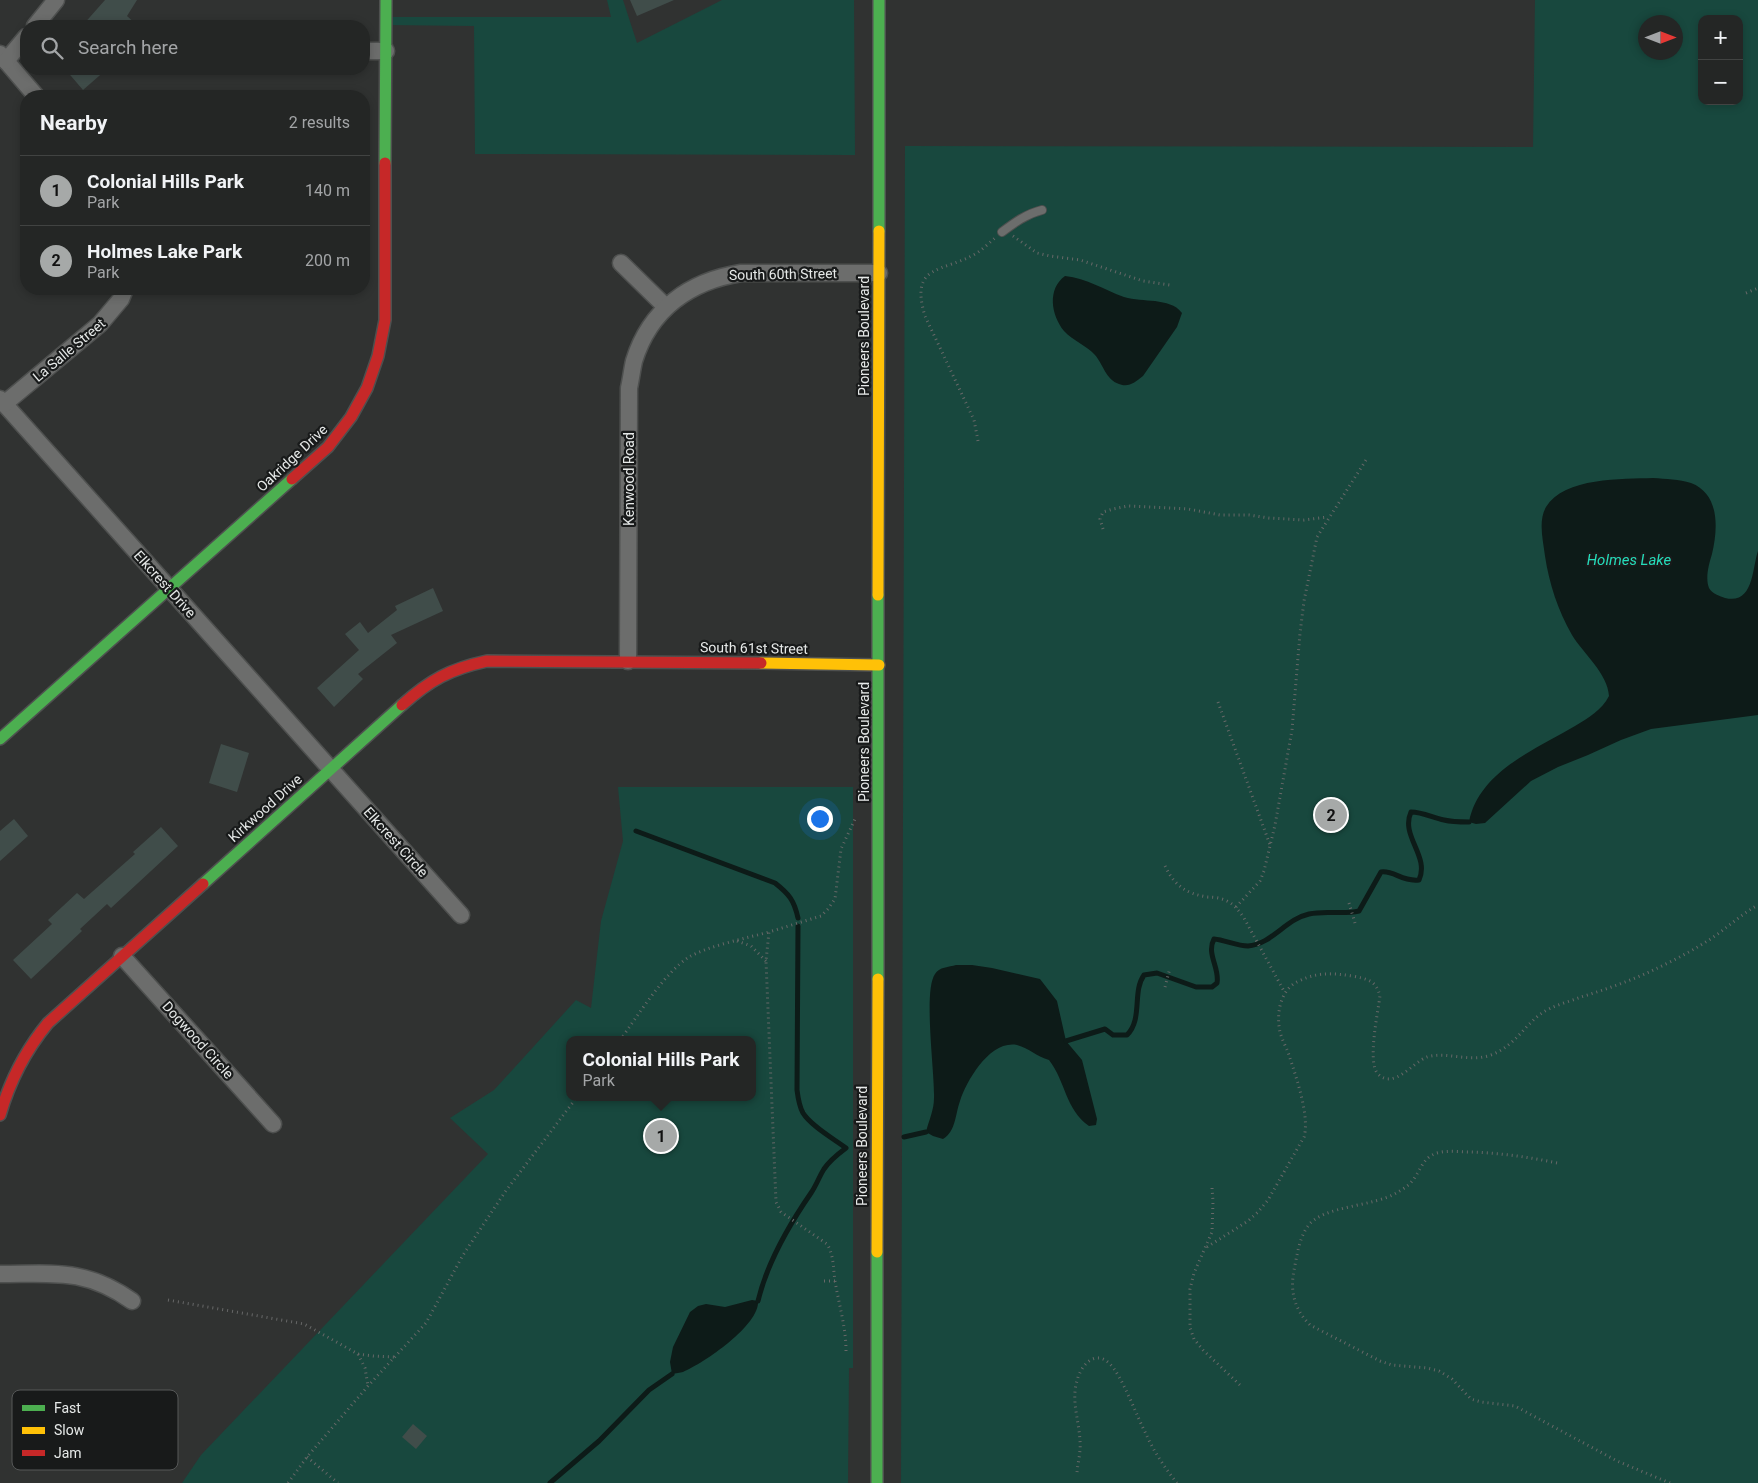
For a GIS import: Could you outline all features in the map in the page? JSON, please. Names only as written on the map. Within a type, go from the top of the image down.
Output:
[{"type":"street","points":[[40,20],[56,0]]},
{"type":"street","name":"Oakridge Drive","points":[[0,740],[328,447],[345,427],[362,400],[374,371],[381,346],[385,320],[386,0]]},
{"type":"street","name":"Pioneers Boulevard","points":[[878,1483],[879,0]]},
{"type":"street","points":[[20,41],[3,57],[31,90]]},
{"type":"street","points":[[370,51],[386,51]]},
{"type":"street","points":[[620,264],[666,307]]},
{"type":"street","name":"South 60th Street","points":[[666,307],[697,285],[721,276],[741,272],[879,273]]},
{"type":"street","name":"La Salle Street","points":[[2,402],[100,324],[123,295]]},
{"type":"street","name":"Kenwood Road","points":[[628,661],[630,388],[634,363],[641,343],[651,325],[666,307]]},
{"type":"street","name":"Elkcrest Drive","points":[[2,402],[331,769]]},
{"type":"street","name":"Kirkwood Drive","points":[[0,1115],[5,1095],[15,1070],[28,1047],[48,1023],[419,690],[432,681],[463,666],[487,661],[628,661]]},
{"type":"street","name":"South 61st Street","points":[[628,661],[879,665]]},
{"type":"street","name":"Elkcrest Circle","points":[[331,769],[461,916]]},
{"type":"street","name":"Dogwood Circle","points":[[122,956],[274,1124]]},
{"type":"street","points":[[0,1274],[64,1274],[86,1278],[115,1289],[132,1301]]},
{"type":"lane","points":[[1002,232],[1019,220],[1042,210]]},
{"type":"path","points":[[978,441],[977,429],[970,411],[925,316],[920,301],[920,290],[924,279],[930,273],[976,253],[1002,232],[1011,235],[1037,253],[1080,260],[1142,281],[1170,286]]},
{"type":"path","points":[[1746,293],[1758,288]]},
{"type":"path","points":[[1236,907],[1260,881],[1270,846],[1292,730],[1300,633],[1309,574],[1318,537],[1366,460]]},
{"type":"path","points":[[1103,529],[1100,519],[1103,512],[1128,506],[1188,509],[1220,515],[1304,520],[1329,517]]},
{"type":"path","points":[[1218,702],[1270,846]]},
{"type":"path","points":[[623,1036],[663,982],[689,957],[821,916],[835,899],[841,849],[854,819]]},
{"type":"path","points":[[1164,866],[1170,878],[1185,891],[1201,896],[1222,899],[1236,907],[1244,918],[1285,993]]},
{"type":"path","points":[[1349,903],[1355,923]]},
{"type":"path","points":[[1207,1247],[1248,1221],[1258,1212],[1268,1200],[1304,1137],[1306,1130],[1304,1109],[1279,1026],[1281,1004],[1285,993],[1293,984],[1309,976],[1319,974],[1337,974],[1374,982],[1380,996],[1374,1044],[1374,1067],[1378,1074],[1386,1078],[1394,1078],[1421,1059],[1430,1056],[1474,1059],[1500,1052],[1511,1044],[1538,1016],[1549,1009],[1622,984],[1650,972],[1710,939],[1758,904]]},
{"type":"path","points":[[769,932],[766,961],[776,1202],[778,1208],[786,1216],[827,1244],[831,1251],[846,1334],[846,1351]]},
{"type":"path","points":[[737,941],[751,946],[766,961]]},
{"type":"path","points":[[1164,987],[1170,968]]},
{"type":"path","points":[[288,1483],[368,1386],[426,1323],[463,1255],[506,1192],[574,1101]]},
{"type":"path","points":[[1557,1163],[1522,1156],[1483,1153],[1436,1153],[1427,1158],[1409,1185],[1396,1194],[1377,1202],[1330,1212],[1314,1220],[1307,1227],[1298,1253],[1293,1276],[1295,1304],[1301,1316],[1310,1325],[1380,1361],[1392,1365],[1440,1371],[1452,1379],[1471,1399],[1516,1406],[1617,1461],[1670,1483]]},
{"type":"path","points":[[1212,1188],[1213,1221],[1207,1247],[1194,1273],[1190,1289],[1190,1328],[1194,1339],[1203,1350],[1241,1386]]},
{"type":"path","points":[[824,1281],[835,1281]]},
{"type":"path","points":[[168,1300],[304,1324],[358,1354],[394,1357]]},
{"type":"path","points":[[358,1354],[365,1368],[368,1386]]},
{"type":"path","points":[[1077,1472],[1080,1444],[1078,1419],[1074,1404],[1076,1382],[1080,1369],[1087,1361],[1102,1358],[1113,1368],[1146,1436],[1177,1483]]},
{"type":"path","points":[[308,1457],[338,1483]]},
{"type":"green space","points":[[607,0],[623,0],[637,43],[722,0],[854,0],[855,155],[475,154],[474,26],[386,25],[386,17],[611,17]]},
{"type":"green space","points":[[1535,0],[1758,0],[1758,1483],[901,1483],[905,146],[1533,147]]},
{"type":"green space","points":[[618,787],[853,787],[853,1368],[849,1368],[848,1483],[182,1483],[201,1455],[488,1154],[450,1118],[494,1090],[576,1000],[591,1008],[601,921],[623,841]]},
{"type":"water","points":[[1065,276],[1088,282],[1124,297],[1170,304],[1182,313],[1177,327],[1143,376],[1135,382],[1123,385],[1111,379],[1095,355],[1064,331],[1060,325],[1054,310],[1053,295],[1059,281]]},
{"type":"water","name":"Holmes Lake","points":[[1653,478],[1691,483],[1707,495],[1712,504],[1716,523],[1707,580],[1710,590],[1714,593],[1725,598],[1734,599],[1742,596],[1750,584],[1758,551],[1758,715],[1651,729],[1621,740],[1558,767],[1531,781],[1485,823],[1476,824],[1469,822],[1475,804],[1484,789],[1496,776],[1527,753],[1590,717],[1599,710],[1609,696],[1608,688],[1600,672],[1572,635],[1555,597],[1542,537],[1542,518],[1546,507],[1555,497],[1566,490],[1580,485],[1611,480]]},
{"type":"water","points":[[956,965],[992,968],[1040,979],[1057,1001],[1066,1041],[1082,1060],[1097,1119],[1096,1125],[1089,1126],[1075,1112],[1055,1068],[1049,1060],[1021,1046],[1007,1045],[989,1055],[974,1073],[963,1092],[953,1127],[947,1136],[943,1139],[926,1132],[934,1098],[930,1033],[932,983],[935,974],[939,970]]},
{"type":"water","points":[[752,1300],[758,1301],[756,1311],[741,1332],[704,1360],[683,1372],[672,1374],[670,1362],[673,1347],[690,1312],[698,1306],[706,1304],[725,1307]]},
{"type":"building","points":[[105,0],[137,0],[127,16],[131,20],[87,20]]},
{"type":"building","points":[[630,0],[674,0],[637,16]]},
{"type":"building","points":[[70,75],[100,75],[83,90]]},
{"type":"building","points":[[433,588],[443,611],[391,635],[397,643],[358,674],[363,679],[334,707],[317,688],[359,650],[345,634],[360,622],[368,633],[397,610],[395,606]]},
{"type":"building","points":[[221,744],[249,753],[237,792],[209,783]]},
{"type":"building","points":[[14,819],[28,836],[0,861],[0,831]]},
{"type":"building","points":[[161,827],[178,846],[111,908],[107,904],[80,929],[82,931],[31,979],[13,960],[52,924],[48,920],[77,893],[84,899],[135,854],[133,852]]},
{"type":"building","points":[[413,1424],[427,1436],[416,1449],[402,1437]]},
{"type":"waterway","points":[[1066,1041],[1105,1029],[1113,1035],[1127,1035],[1135,1021],[1140,982],[1144,975],[1157,973],[1196,987],[1212,987],[1217,983],[1217,972],[1212,956],[1214,939],[1248,946],[1264,941],[1293,921],[1309,914],[1359,911],[1381,872],[1419,880],[1421,863],[1409,829],[1411,812],[1447,821],[1469,822]]},
{"type":"waterway","points":[[636,831],[775,883],[790,898],[795,906],[798,918]]},
{"type":"waterway","points":[[758,1301],[767,1273],[787,1231],[824,1169],[831,1160],[846,1148],[811,1123],[803,1113],[799,1102],[797,1090],[798,926]]},
{"type":"waterway","points":[[904,1137],[926,1132]]},
{"type":"waterway","points":[[550,1483],[599,1441],[649,1390],[672,1374]]},
{"type":"traffic: fast","points":[[385,163],[386,0]]},
{"type":"traffic: fast","points":[[879,0],[879,231]]},
{"type":"traffic: fast","points":[[0,739],[292,479]]},
{"type":"traffic: fast","points":[[878,595],[878,979]]},
{"type":"traffic: fast","points":[[203,884],[402,705]]},
{"type":"traffic: fast","points":[[877,1252],[877,1483]]},
{"type":"traffic: slow","points":[[878,595],[879,231]]},
{"type":"traffic: slow","points":[[761,663],[879,665]]},
{"type":"traffic: slow","points":[[877,1252],[878,979]]},
{"type":"traffic: jam","points":[[292,479],[328,447],[351,417],[367,388],[378,356],[385,320],[385,163]]},
{"type":"traffic: jam","points":[[402,705],[431,682],[451,672],[487,661],[761,663]]},
{"type":"traffic: jam","points":[[0,1115],[8,1090],[19,1066],[32,1044],[48,1023],[203,884]]},
{"type":"place","name":"Holmes Lake Park","points":[[1331,815]]},
{"type":"place","name":"Colonial Hills Park","points":[[661,1136]]}]
